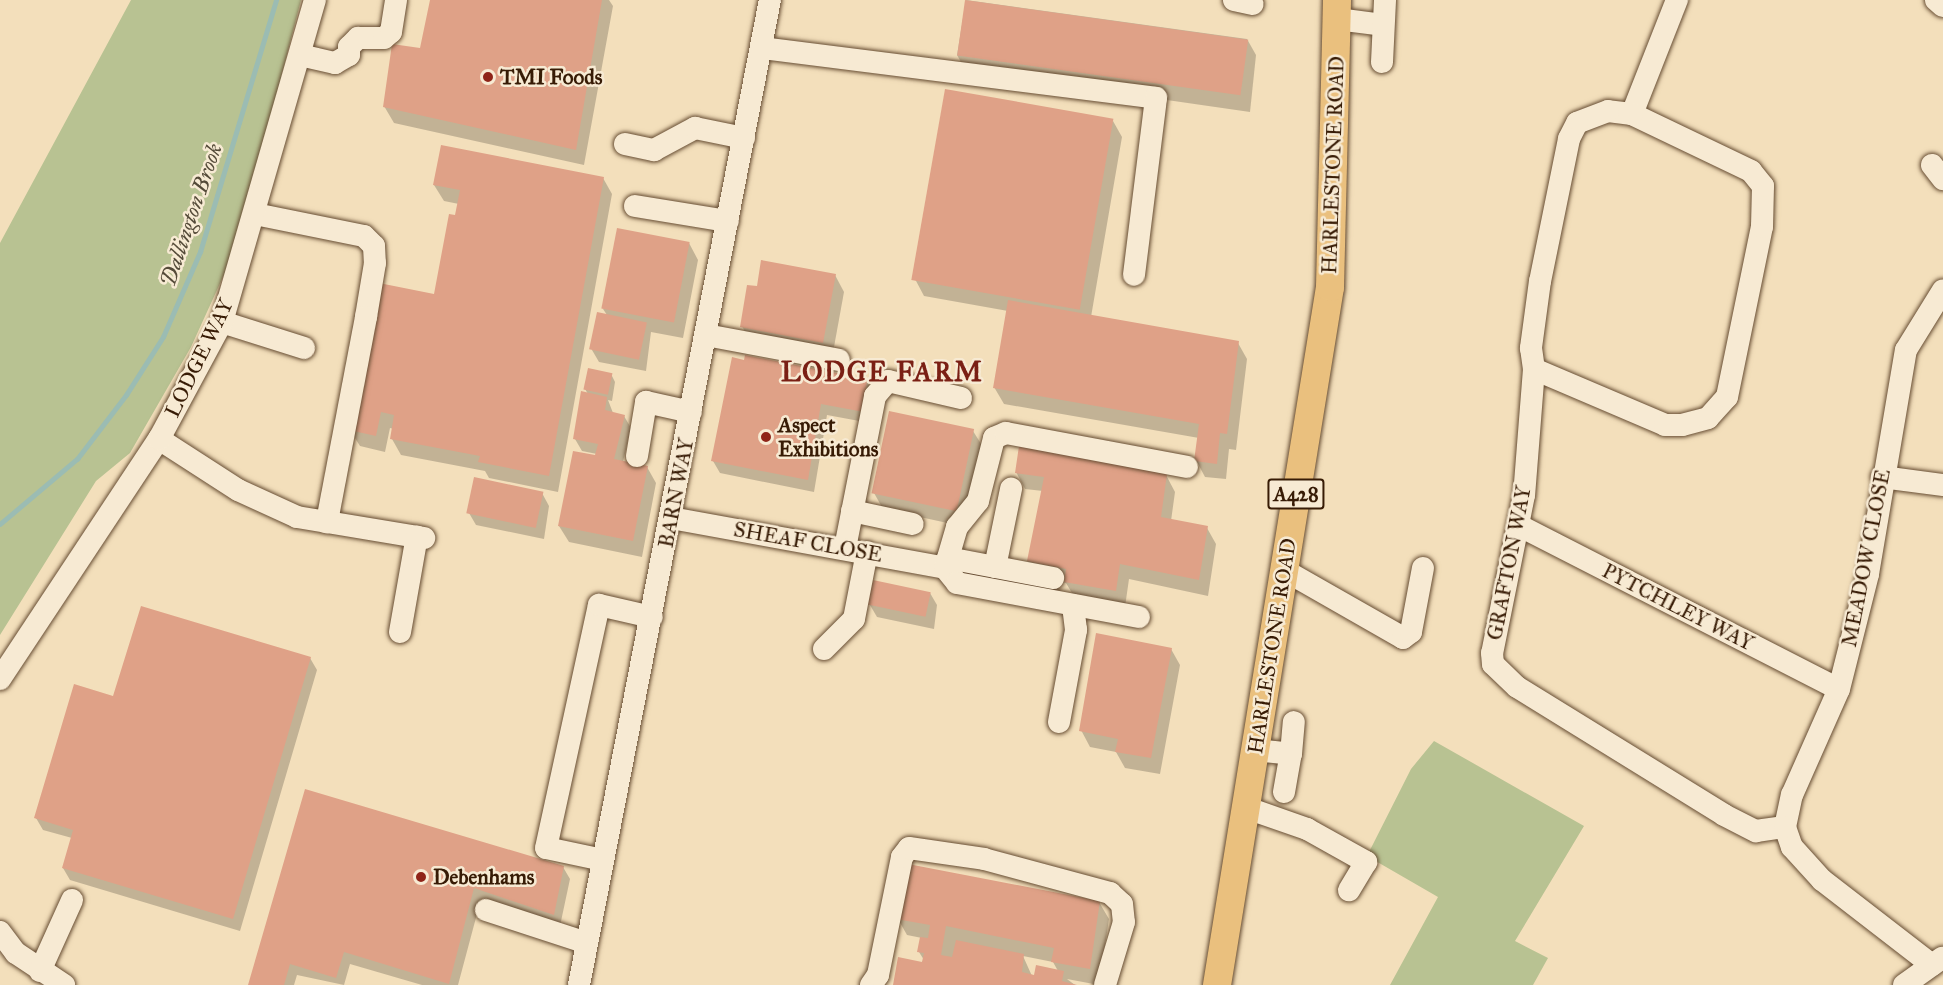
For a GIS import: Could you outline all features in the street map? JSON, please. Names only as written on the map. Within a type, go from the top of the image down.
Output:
[{"type":"main road","name":"HARLESTONE ROAD","points":[[1217,985],[1330,287],[1337,10]]},
{"type":"street","name":"LODGE WAY","points":[[0,679],[159,439],[222,322],[315,0]]},
{"type":"street","points":[[300,55],[335,63],[349,55],[349,47],[357,38],[384,38],[391,32],[396,0]]},
{"type":"street","name":"BARN WAY","points":[[579,985],[692,412],[770,0]]},
{"type":"street","points":[[1382,62],[1385,0]]},
{"type":"street","points":[[1534,369],[1665,425],[1682,425],[1708,418],[1727,397],[1762,227],[1763,186],[1738,163],[1632,114],[1677,0]]},
{"type":"street","points":[[1936,0],[1943,6]]},
{"type":"street","name":"HARLESTONE ROAD","points":[[1337,10],[1383,25]]},
{"type":"street","points":[[762,48],[1156,98],[1134,275]]},
{"type":"street","name":"GRAFTON WAY","points":[[1632,114],[1608,111],[1592,115],[1577,123],[1569,139],[1540,281],[1531,348],[1534,369],[1518,525],[1492,653],[1493,664],[1502,676],[1724,815],[1756,831],[1785,827]]},
{"type":"street","points":[[625,144],[654,150],[695,128],[744,138]]},
{"type":"street","points":[[635,206],[728,221]]},
{"type":"street","points":[[255,214],[364,236],[374,246],[375,263],[366,317],[327,522]]},
{"type":"street","name":"MEADOW CLOSE","points":[[1785,827],[1792,795],[1839,689],[1868,574],[1882,477],[1906,350],[1943,290]]},
{"type":"street","points":[[222,322],[304,348]]},
{"type":"street","points":[[706,335],[839,360]]},
{"type":"street","points":[[845,548],[875,396],[888,381],[961,398]]},
{"type":"street","points":[[637,456],[646,402],[692,412]]},
{"type":"street","points":[[1140,617],[957,583],[946,563],[957,527],[978,501],[994,438],[1006,433],[1187,467]]},
{"type":"street","points":[[159,439],[238,490],[297,517],[421,537],[400,632]]},
{"type":"street","points":[[1882,477],[1943,485]]},
{"type":"street","points":[[995,567],[1011,489]]},
{"type":"street","points":[[852,511],[914,524]]},
{"type":"street","name":"SHEAF CLOSE","points":[[671,518],[867,552],[995,567],[1053,578]]},
{"type":"street","name":"PYTCHLEY WAY","points":[[1518,525],[1839,689]]},
{"type":"street","points":[[824,649],[854,619],[867,552]]},
{"type":"street","points":[[1284,570],[1403,638],[1411,632],[1423,568]]},
{"type":"street","points":[[1059,722],[1076,630],[1073,605]]},
{"type":"street","points":[[603,860],[546,848],[599,606],[652,617]]},
{"type":"street","points":[[1284,792],[1294,722]]},
{"type":"street","points":[[1256,750],[1290,754]]},
{"type":"street","points":[[1246,808],[1307,829],[1366,862],[1349,890]]},
{"type":"street","points":[[1785,827],[1792,847],[1822,880],[1937,961],[1904,985]]},
{"type":"street","points":[[871,985],[878,975],[902,857],[909,848],[984,859],[1110,892],[1122,904],[1124,921],[1105,985]]},
{"type":"street","points":[[40,970],[72,900]]},
{"type":"street","points":[[486,910],[587,943]]},
{"type":"street","points":[[0,932],[16,953],[64,985]]},
{"type":"green space","points":[[131,0],[301,0],[238,244],[191,347],[130,453],[96,481],[0,635],[0,243]]},
{"type":"green space","points":[[1434,741],[1584,826],[1515,941],[1548,958],[1533,985],[1390,985],[1438,897],[1367,856],[1411,769]]},
{"type":"building","name":"TMI Foods","points":[[430,0],[602,0],[576,150],[383,107],[392,44],[420,48]]},
{"type":"building","points":[[965,0],[1248,40],[1240,95],[957,55]]},
{"type":"building","points":[[945,89],[1113,119],[1080,310],[911,280]]},
{"type":"building","points":[[441,145],[604,177],[549,476],[478,462],[480,456],[390,439],[394,415],[381,412],[376,436],[349,430],[379,283],[434,294],[449,214],[455,215],[460,190],[433,185]]},
{"type":"building","points":[[617,228],[690,242],[674,323],[601,308]]},
{"type":"building","points":[[761,260],[836,274],[823,343],[740,327],[747,285],[757,286]]},
{"type":"building","points":[[1008,300],[1239,341],[1227,434],[1220,433],[1217,464],[1194,461],[1199,424],[993,388]]},
{"type":"building","points":[[597,312],[647,323],[639,360],[589,349]]},
{"type":"building","name":"Aspect Exhibitions","points":[[745,355],[867,379],[864,412],[821,404],[808,480],[711,461],[732,357],[744,360]]},
{"type":"building","points":[[588,368],[612,373],[608,395],[583,390]]},
{"type":"building","points":[[581,391],[607,397],[605,410],[625,415],[614,459],[648,466],[633,541],[558,526],[573,451],[595,455],[598,444],[573,439]]},
{"type":"building","points":[[889,411],[974,429],[957,511],[872,493]]},
{"type":"building","points":[[1019,446],[1167,474],[1161,517],[1208,526],[1199,580],[1120,564],[1116,591],[1064,582],[1066,569],[1027,561],[1044,477],[1015,473]]},
{"type":"building","points":[[474,477],[543,492],[536,528],[466,513]]},
{"type":"building","points":[[873,580],[931,592],[926,617],[868,604]]},
{"type":"building","points":[[141,606],[311,657],[233,919],[62,868],[73,830],[34,818],[74,684],[113,696]]},
{"type":"building","points":[[1096,633],[1172,648],[1151,758],[1115,752],[1118,739],[1079,731]]},
{"type":"building","name":"Debenhams","points":[[305,789],[564,866],[554,915],[474,888],[449,984],[344,952],[336,978],[290,964],[284,985],[248,985]]},
{"type":"building","points":[[908,864],[1100,901],[1090,969],[1051,962],[1054,948],[946,926],[941,955],[952,957],[956,940],[1024,954],[1022,972],[1034,975],[1036,965],[1064,971],[1062,981],[1077,985],[893,985],[898,957],[922,962],[924,953],[917,952],[920,937],[928,938],[930,925],[896,919]]},
{"type":"waterway","name":"Dallington Brook","points":[[0,524],[77,459],[126,395],[163,337],[200,252],[276,0]]},
{"type":"place","name":"TMI Foods","points":[[488,77]]},
{"type":"place","name":"Aspect Exhibitions","points":[[766,437]]},
{"type":"place","name":"Debenhams","points":[[421,877]]},
{"type":"district","name":"LODGE FARM","points":[[882,372]]}]
